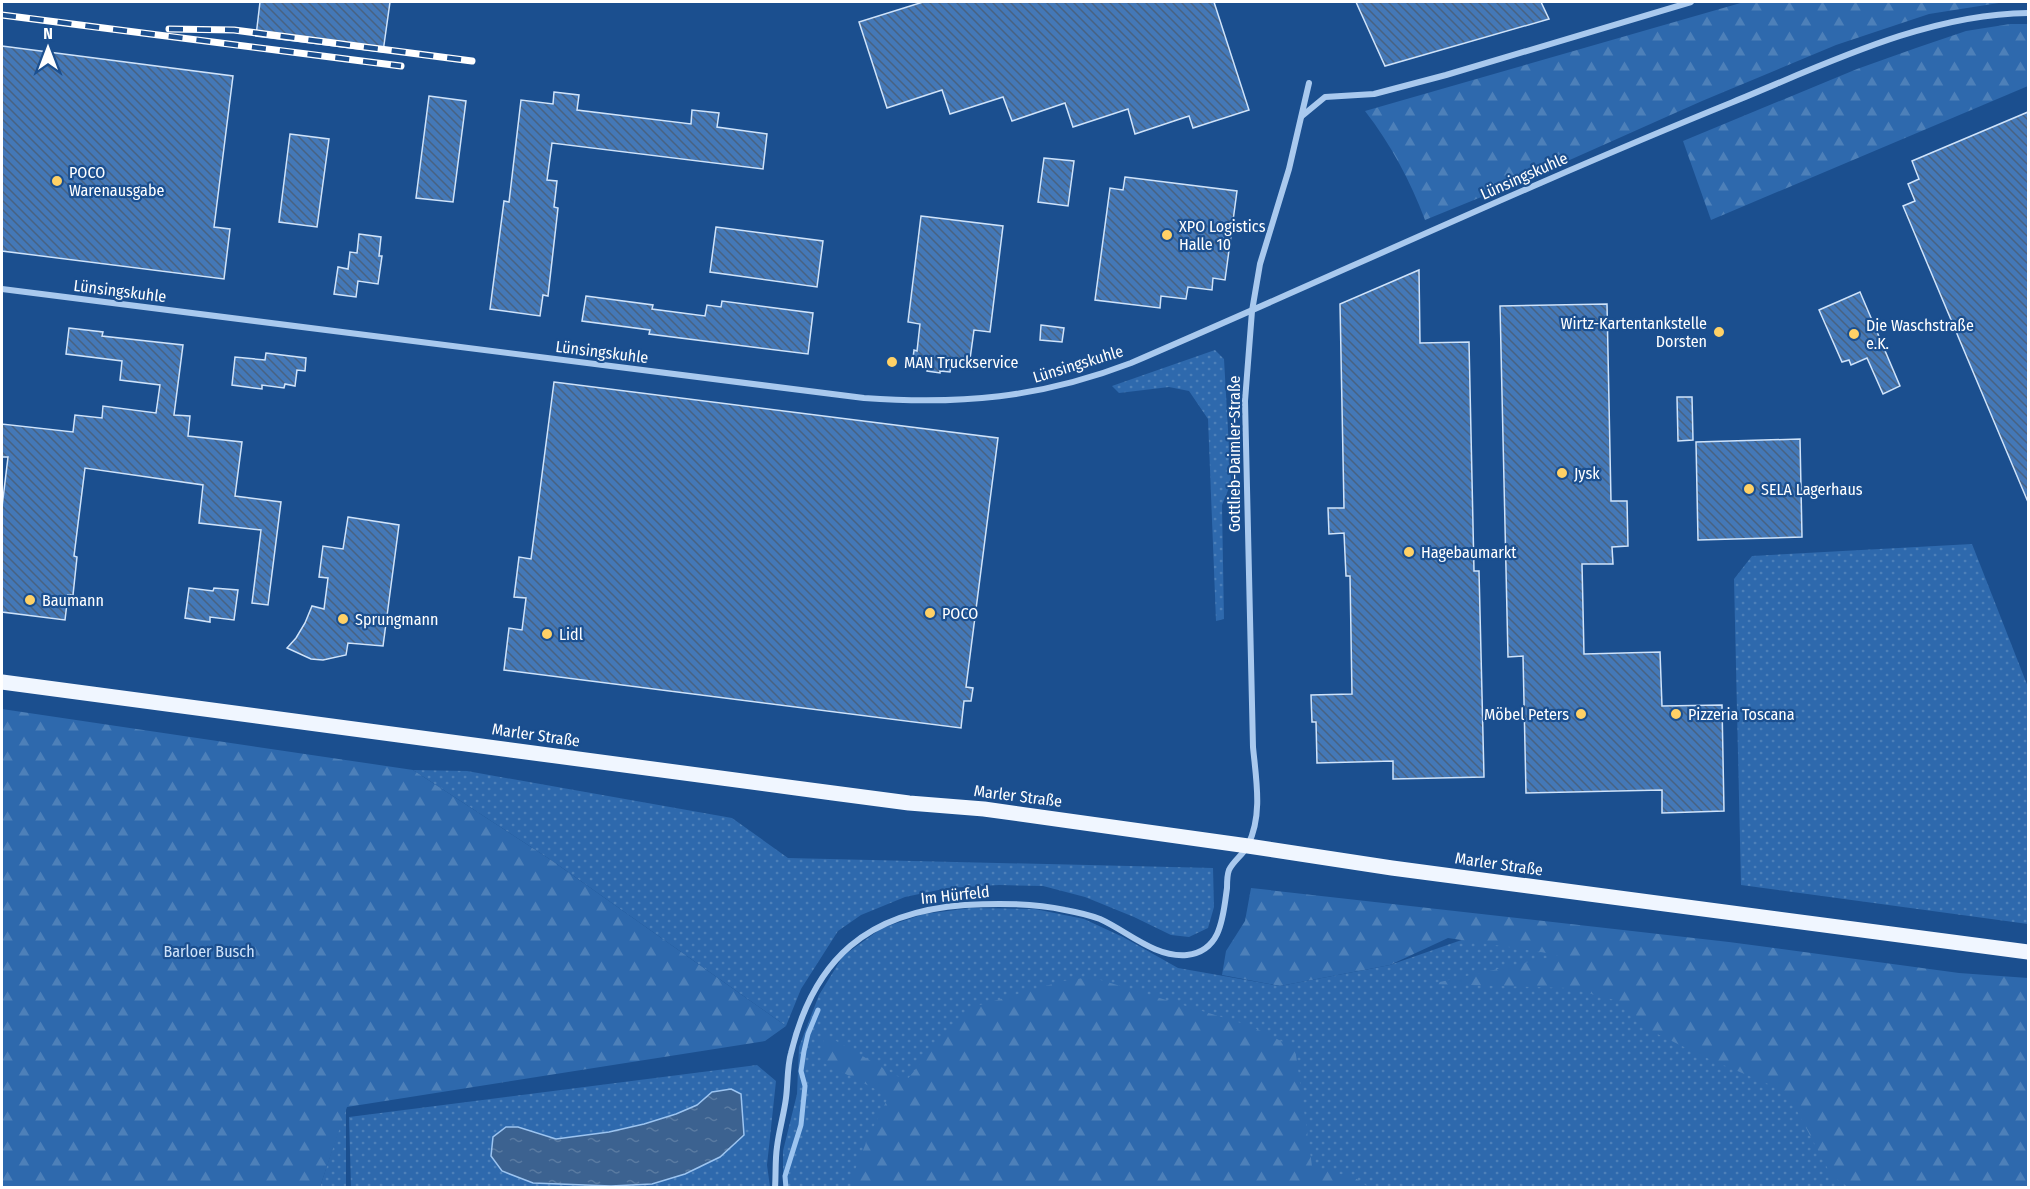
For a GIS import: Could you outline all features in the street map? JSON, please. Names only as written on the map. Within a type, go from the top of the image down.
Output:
[{"type":"main road","name":"Marler Straße","points":[[2,682],[866,797],[984,809],[1392,868],[2028,952]]},
{"type":"street","points":[[1302,116],[1325,97],[1374,94],[1446,75],[1691,2]]},
{"type":"street","name":"Lünsingskuhle","points":[[2,289],[864,398],[901,401],[999,398],[1037,392],[1083,380],[1131,363],[1658,132],[1904,35],[1981,16],[2028,13]]},
{"type":"street","name":"Gottlieb-Daimler-Straße","points":[[1248,846],[1256,821],[1258,797],[1253,747],[1245,401],[1252,311],[1260,264],[1289,169],[1309,83]]},
{"type":"street","name":"Im Hürfeld","points":[[775,1188],[777,1148],[786,1097],[790,1054],[804,1008],[826,970],[847,947],[874,928],[907,914],[942,906],[987,903],[1065,910],[1099,919],[1164,953],[1187,955],[1210,946],[1218,933],[1229,870],[1248,846]]},
{"type":"green space","points":[[1744,2],[2005,2],[1929,14],[1836,45],[1702,101],[1545,171],[1425,220],[1399,163],[1365,111]]},
{"type":"green space","points":[[2010,24],[2028,24],[2028,86],[1711,220],[1683,141],[1857,69],[1966,31]]},
{"type":"green space","points":[[1215,350],[1224,359],[1231,483],[1222,505],[1224,619],[1216,621],[1208,419],[1189,391],[1169,387],[1119,393],[1112,386]]},
{"type":"green space","points":[[1972,544],[2028,687],[2028,924],[1741,885],[1734,579],[1752,556]]},
{"type":"green space","name":"Barloer Busch","points":[[2,709],[413,770],[551,860],[786,1026],[765,1041],[347,1107],[320,1187],[2,1187]]},
{"type":"green space","points":[[413,770],[467,771],[732,818],[788,858],[1213,868],[1214,907],[1208,928],[1189,937],[1171,935],[1085,897],[1043,886],[999,885],[948,888],[905,897],[861,915],[838,931],[801,989],[786,1026],[551,860]]},
{"type":"green space","points":[[1251,888],[1729,942],[1959,973],[2028,978],[2028,1187],[1848,1187],[1831,1175],[1787,1092],[1653,1032],[1622,1002],[1569,988],[1431,984],[1560,955],[1448,938],[1390,965],[1280,986],[1222,975],[1226,951],[1245,921]]},
{"type":"green space","points":[[971,908],[1035,909],[1084,919],[1123,937],[1178,968],[1280,986],[1390,965],[1473,936],[1860,976],[2028,1187],[783,1188],[783,1151],[797,1094],[799,1047],[819,995],[843,956],[882,928],[924,914]]},
{"type":"green space","points":[[1091,977],[1251,1026],[1295,1048],[1312,1166],[1357,1179],[1368,1187],[854,1187],[851,1180],[868,1138],[889,1096],[822,1062],[824,1034],[906,1081],[935,1045],[973,1007],[1063,981]]},
{"type":"green space","points":[[757,1065],[776,1081],[767,1165],[770,1187],[351,1187],[349,1117]]},
{"type":"green space","points":[[346,1107],[346,1187],[320,1187]]},
{"type":"water","points":[[731,1089],[741,1094],[744,1135],[720,1157],[685,1174],[652,1184],[611,1186],[533,1183],[502,1171],[491,1156],[493,1137],[506,1127],[518,1127],[556,1139],[609,1132],[676,1114],[697,1105],[712,1092]]},
{"type":"building","points":[[260,2],[390,2],[383,52],[256,36]]},
{"type":"building","points":[[923,2],[1214,2],[1249,110],[1193,128],[1189,116],[1135,134],[1128,109],[1073,127],[1065,103],[1012,121],[1003,97],[950,114],[942,90],[887,108],[859,22]]},
{"type":"building","points":[[1356,2],[1541,2],[1549,19],[1385,66]]},
{"type":"building","points":[[2,46],[233,76],[214,227],[230,229],[224,279],[2,251]]},
{"type":"building","points":[[554,92],[579,95],[577,110],[691,124],[692,110],[719,113],[717,127],[767,134],[763,169],[552,143],[547,180],[557,181],[554,207],[558,208],[548,296],[543,295],[540,316],[490,309],[504,201],[509,202],[521,100],[553,104]]},
{"type":"building","points":[[429,96],[466,101],[453,202],[416,198]]},
{"type":"building","points":[[2028,112],[2028,502],[1903,206],[1915,201],[1908,184],[1919,179],[1912,161]]},
{"type":"building","points":[[290,134],[329,139],[317,227],[279,222]]},
{"type":"building","points":[[1044,158],[1074,161],[1068,206],[1038,202]]},
{"type":"building","name":"XPO Logistics Halle 10","points":[[1125,177],[1237,191],[1225,280],[1213,278],[1212,290],[1188,287],[1186,299],[1161,296],[1160,308],[1095,300],[1110,188],[1123,190]]},
{"type":"building","points":[[921,216],[1003,226],[990,332],[974,330],[970,359],[967,359],[966,368],[951,366],[950,372],[927,371],[927,368],[912,366],[914,350],[917,351],[920,324],[908,322]]},
{"type":"building","points":[[716,227],[823,241],[817,287],[710,272]]},
{"type":"building","points":[[359,234],[381,237],[379,256],[382,256],[378,284],[358,281],[356,297],[334,294],[338,267],[348,269],[350,252],[357,253]]},
{"type":"building","name":"Hagebaumarkt","points":[[1419,270],[1420,343],[1469,342],[1474,571],[1479,571],[1484,777],[1393,779],[1393,761],[1317,763],[1316,722],[1312,722],[1311,695],[1352,694],[1350,576],[1346,576],[1344,533],[1329,534],[1328,508],[1344,508],[1340,304]]},
{"type":"building","name":"Die Waschstraße e.K.","points":[[1860,292],[1900,386],[1883,394],[1867,358],[1851,365],[1849,360],[1842,362],[1819,310]]},
{"type":"building","points":[[586,296],[653,305],[652,309],[705,316],[707,305],[721,307],[722,301],[813,313],[808,354],[649,334],[650,330],[582,321]]},
{"type":"building","points":[[1607,304],[1611,501],[1627,501],[1628,546],[1612,547],[1613,564],[1582,564],[1584,654],[1660,652],[1662,706],[1722,705],[1724,811],[1662,813],[1662,790],[1526,793],[1523,656],[1508,657],[1500,306]]},
{"type":"building","points":[[1041,325],[1064,328],[1062,342],[1040,340]]},
{"type":"building","points":[[69,328],[103,332],[102,336],[183,345],[174,415],[190,416],[188,436],[242,442],[235,496],[281,502],[268,605],[252,603],[261,530],[199,523],[203,485],[85,468],[74,556],[77,557],[73,595],[68,595],[65,620],[2,612],[2,507],[8,457],[2,457],[2,424],[73,432],[75,415],[102,418],[103,406],[156,413],[160,385],[120,380],[122,361],[66,354]]},
{"type":"building","points":[[266,353],[306,358],[305,371],[297,370],[295,386],[285,384],[284,388],[262,385],[262,389],[232,385],[235,357],[265,360]]},
{"type":"building","points":[[554,382],[998,438],[966,687],[973,688],[971,701],[964,701],[961,728],[504,670],[509,628],[522,630],[526,598],[514,597],[519,557],[531,559]]},
{"type":"building","points":[[1677,397],[1692,397],[1693,440],[1678,441]]},
{"type":"building","name":"SELA Lagerhaus","points":[[1800,439],[1802,537],[1698,540],[1696,442]]},
{"type":"building","points":[[348,517],[399,525],[383,646],[348,643],[346,655],[323,660],[311,659],[287,648],[305,623],[312,606],[324,609],[328,578],[319,577],[323,546],[343,549]]},
{"type":"building","points":[[189,588],[213,591],[214,588],[238,590],[234,620],[210,617],[210,622],[185,618]]},
{"type":"waterway","points":[[786,1188],[785,1176],[801,1125],[805,1086],[801,1071],[804,1051],[818,1010]]},
{"type":"railway","points":[[2,15],[401,66]]},
{"type":"railway","points":[[169,29],[234,30],[472,61]]},
{"type":"place","name":"POCO Warenausgabe","points":[[57,181]]},
{"type":"place","name":"XPO Logistics Halle 10","points":[[1167,235]]},
{"type":"place","name":"Wirtz-Kartentankstelle Dorsten","points":[[1719,332]]},
{"type":"place","name":"Die Waschstraße e.K.","points":[[1854,334]]},
{"type":"place","name":"MAN Truckservice","points":[[892,362]]},
{"type":"place","name":"Jysk","points":[[1562,473]]},
{"type":"place","name":"SELA Lagerhaus","points":[[1749,489]]},
{"type":"place","name":"Hagebaumarkt","points":[[1409,552]]},
{"type":"place","name":"Baumann","points":[[30,600]]},
{"type":"place","name":"POCO","points":[[930,613]]},
{"type":"place","name":"Sprungmann","points":[[343,619]]},
{"type":"place","name":"Lidl","points":[[547,634]]},
{"type":"place","name":"Möbel Peters","points":[[1581,714]]},
{"type":"place","name":"Pizzeria Toscana","points":[[1676,714]]}]
